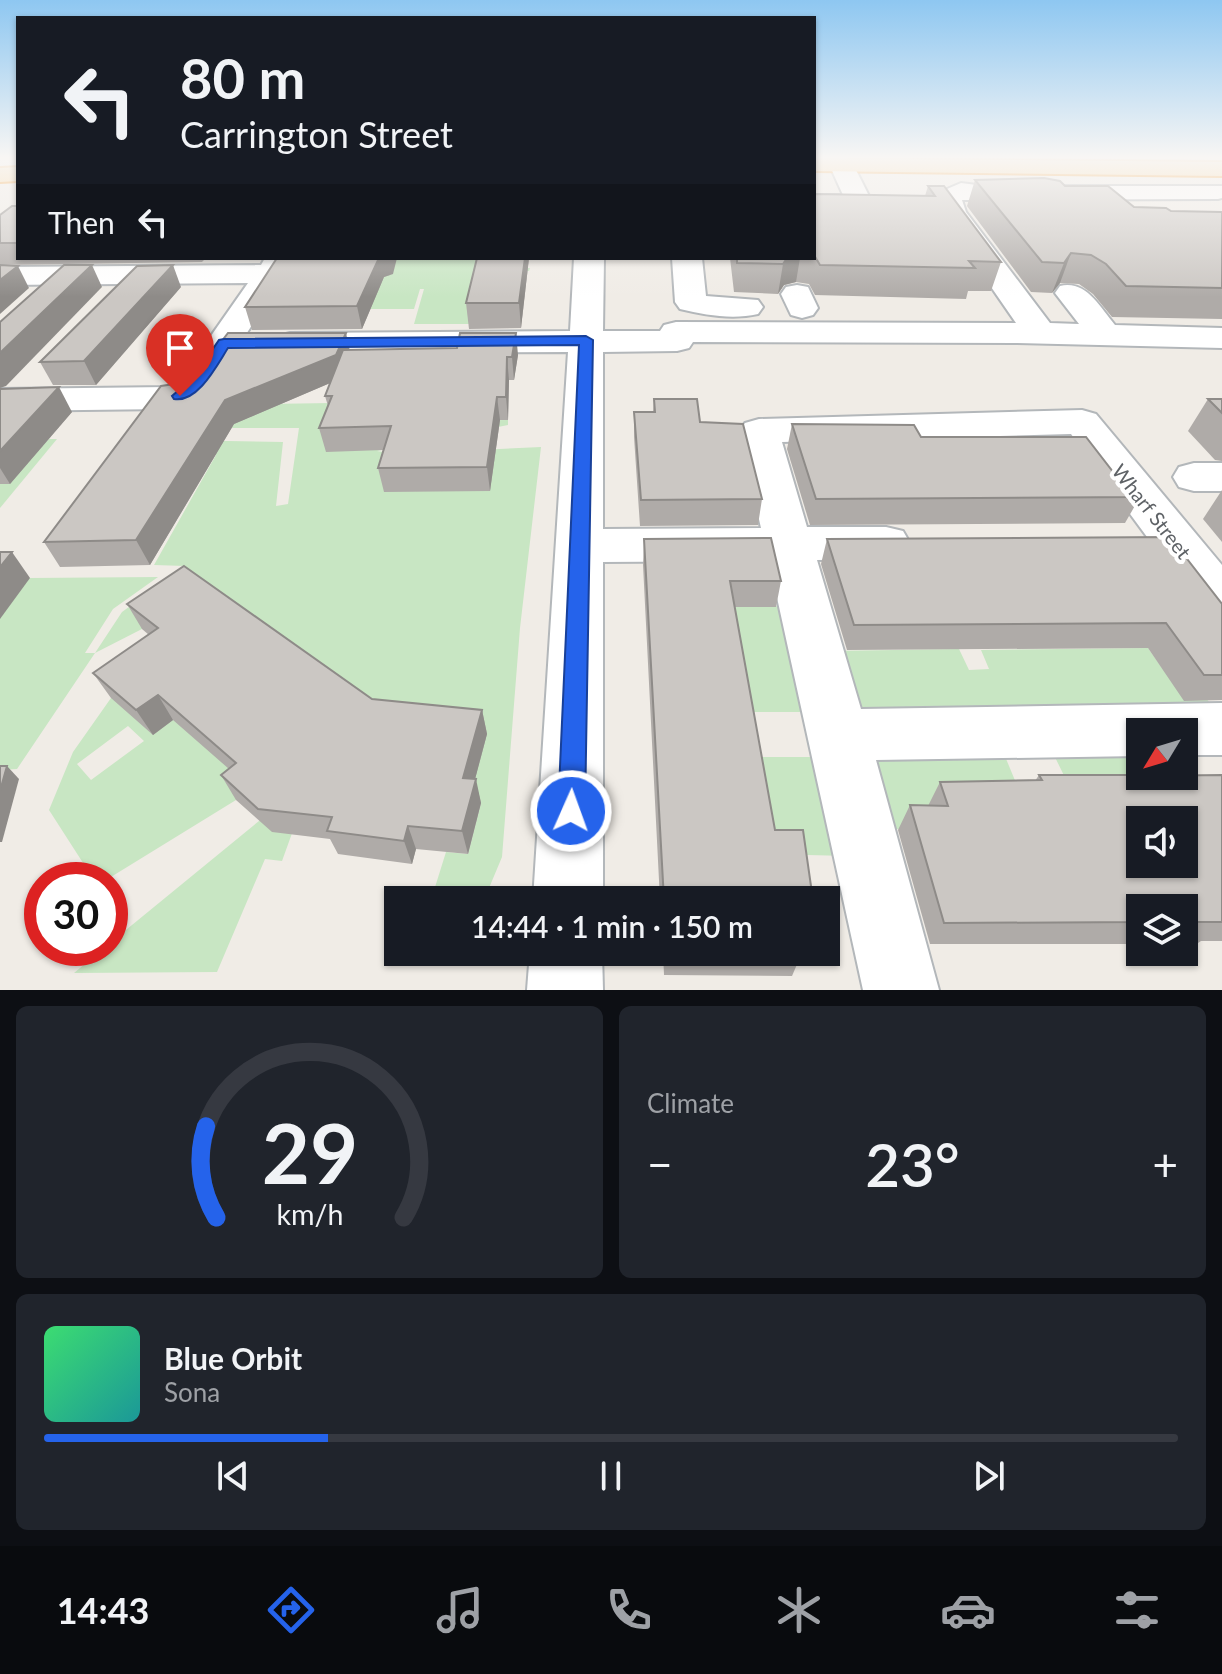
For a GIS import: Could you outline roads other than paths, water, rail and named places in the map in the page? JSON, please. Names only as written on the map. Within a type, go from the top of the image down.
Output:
[{"type":"street","points":[[827,204],[869,208],[867,204]]},
{"type":"street","points":[[951,204],[953,213],[1039,331]]},
{"type":"street","points":[[1108,204],[1141,215],[1180,204]]},
{"type":"street","points":[[569,886],[589,260]]},
{"type":"street","points":[[687,260],[691,302],[715,319],[1222,338]]},
{"type":"street","points":[[0,276],[136,275],[274,266]]},
{"type":"street","points":[[10,400],[180,396],[198,381],[274,266]]},
{"type":"street","points":[[34,305],[66,275]]},
{"type":"street","points":[[103,307],[136,275]]},
{"type":"street","points":[[1071,293],[1105,334]]},
{"type":"street","points":[[224,343],[677,341],[676,332],[715,319],[799,301],[909,309],[904,297]]},
{"type":"street","points":[[10,400],[49,363]]},
{"type":"street","name":"Wharf Street","points":[[787,544],[759,431],[1082,422],[1222,600]]},
{"type":"street","points":[[1125,542],[1175,542]]},
{"type":"street","points":[[581,546],[926,543]]},
{"type":"street","points":[[787,544],[839,735],[901,990]]},
{"type":"street","points":[[839,735],[1222,729]]},
{"type":"street","points":[[565,990],[566,966]]}]
